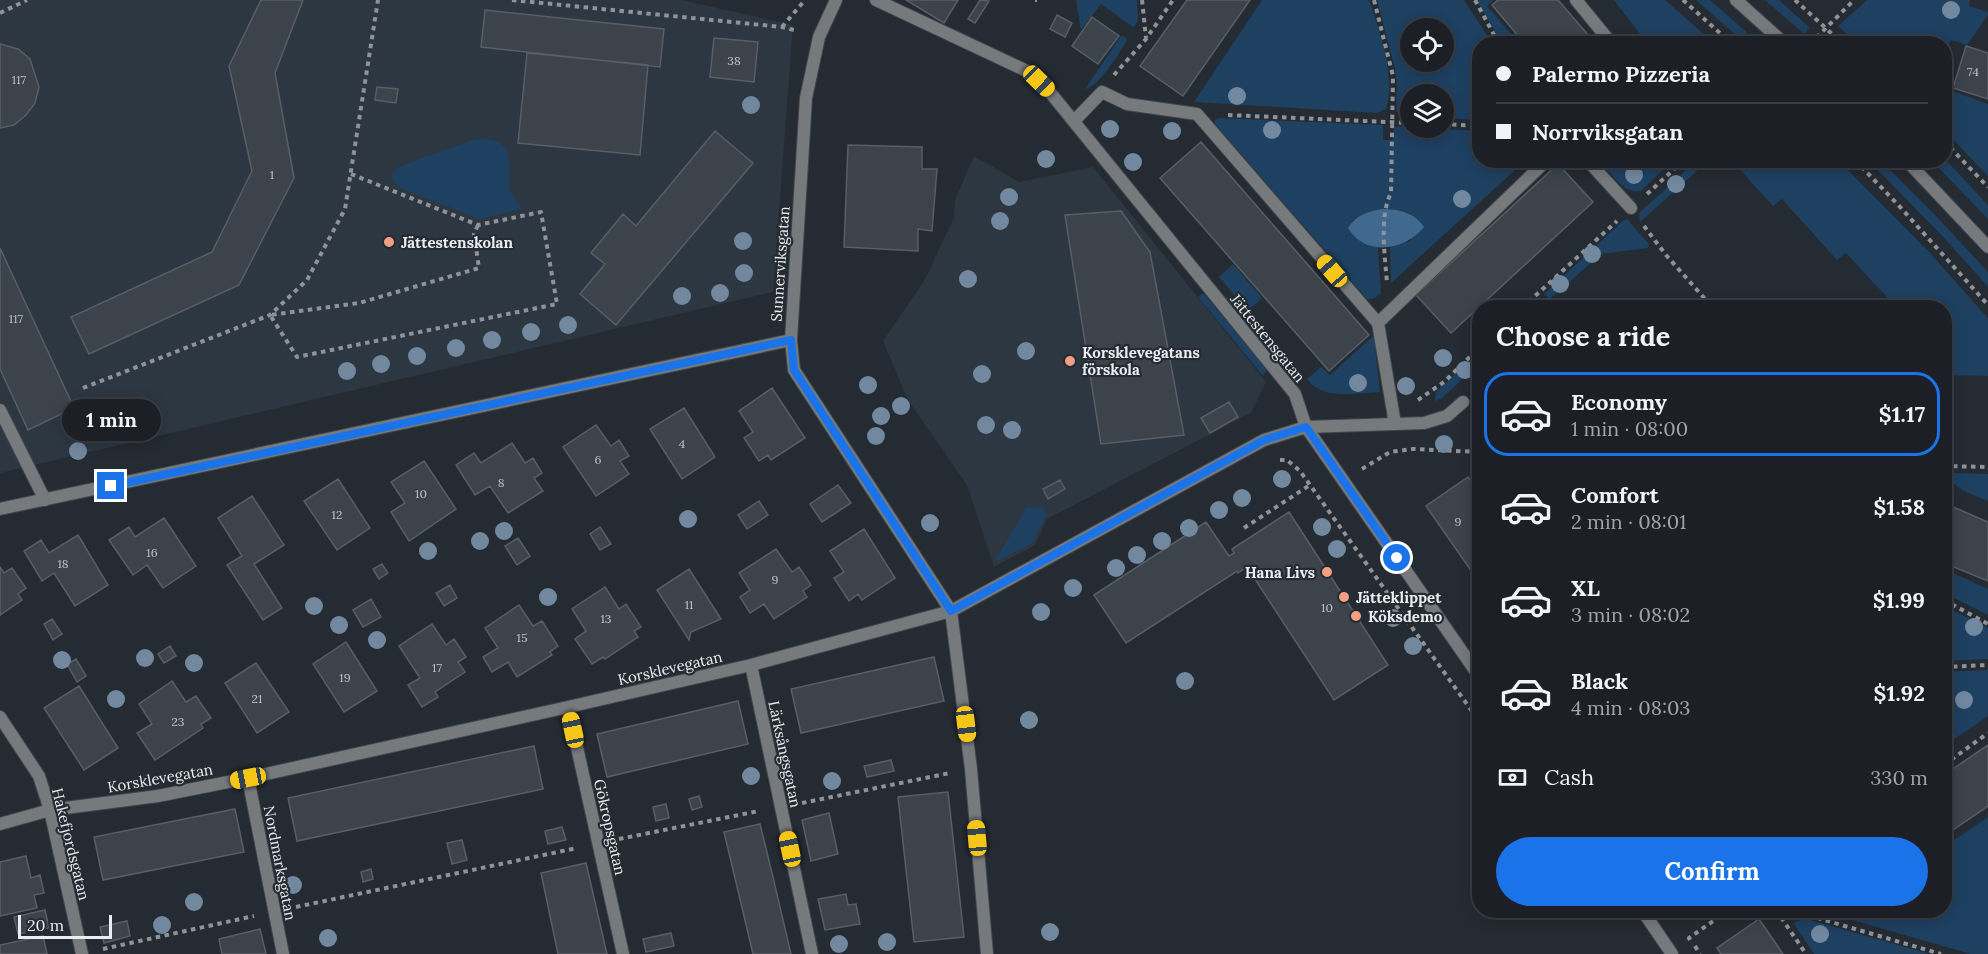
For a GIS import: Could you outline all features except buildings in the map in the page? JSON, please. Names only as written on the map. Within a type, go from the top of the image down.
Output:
[{"type":"street","name":"Sunnerviksgatan","points":[[836,0],[819,37],[806,98],[791,340],[794,370],[951,611],[971,769],[987,954]]},
{"type":"street","name":"Jättestensgatan","points":[[876,0],[1029,72],[1048,91],[1295,394],[1306,427],[1472,666]]},
{"type":"street","points":[[1576,0],[1605,36]]},
{"type":"street","points":[[1736,0],[1776,36]]},
{"type":"street","points":[[1074,121],[1102,92],[1127,104],[1197,114],[1378,323],[1395,424]]},
{"type":"street","points":[[1378,323],[1539,168]]},
{"type":"street","points":[[1594,168],[1631,208]]},
{"type":"street","points":[[1914,168],[1988,247]]},
{"type":"street","points":[[0,509],[791,340]]},
{"type":"street","name":"Korsklevegatan","points":[[0,824],[50,810],[158,796],[248,778],[568,707],[751,665],[951,611],[1264,440],[1306,427],[1424,423],[1447,416],[1462,402]]},
{"type":"street","points":[[0,410],[45,500]]},
{"type":"street","name":"Lärksångsgatan","points":[[751,665],[812,954]]},
{"type":"street","name":"Gökropsgatan","points":[[568,707],[623,954]]},
{"type":"street","name":"Hakefjordsgatan","points":[[0,717],[39,776],[50,810],[82,954]]},
{"type":"street","name":"Nordmarksgatan","points":[[248,778],[283,954]]},
{"type":"street","points":[[1647,918],[1672,954]]},
{"type":"path","points":[[270,315],[307,280],[345,209],[378,0]]},
{"type":"path","points":[[512,0],[782,27],[819,37]]},
{"type":"path","points":[[782,27],[805,0]]},
{"type":"path","points":[[1142,0],[1146,39]]},
{"type":"path","points":[[1102,92],[1146,39],[1173,0]]},
{"type":"path","points":[[1374,0],[1393,76],[1394,96],[1391,122],[1391,193],[1385,204],[1385,249]]},
{"type":"path","points":[[1475,0],[1495,36]]},
{"type":"path","points":[[1683,0],[1723,36]]},
{"type":"path","points":[[1795,0],[1835,36]]},
{"type":"path","points":[[1818,36],[1854,0]]},
{"type":"path","points":[[0,12],[25,1]]},
{"type":"path","points":[[1197,114],[1400,122]]},
{"type":"path","points":[[1454,125],[1472,126]]},
{"type":"path","points":[[1952,149],[1988,187]]},
{"type":"path","points":[[1531,300],[1675,168]]},
{"type":"path","points":[[1863,168],[1988,305]]},
{"type":"path","points":[[270,315],[297,357],[557,304],[541,212],[478,225],[351,174]]},
{"type":"path","points":[[1631,208],[1666,255],[1706,300]]},
{"type":"path","points":[[83,388],[270,315],[358,303],[478,268],[474,234],[478,225]]},
{"type":"path","points":[[1395,424],[1410,406],[1444,382],[1472,355]]},
{"type":"path","points":[[1318,496],[1390,452],[1413,449],[1472,452]]},
{"type":"path","points":[[1274,459],[1287,460],[1300,471],[1472,710]]},
{"type":"path","points":[[1952,466],[1988,467]]},
{"type":"path","points":[[1244,528],[1310,485]]},
{"type":"path","points":[[1952,604],[1988,624]]},
{"type":"path","points":[[1952,667],[1988,665]]},
{"type":"path","points":[[1952,759],[1988,733]]},
{"type":"path","points":[[82,954],[598,843],[971,769]]},
{"type":"path","points":[[1689,938],[1718,918]]},
{"type":"path","points":[[1781,918],[1806,954]]},
{"type":"path","points":[[1817,918],[1941,954]]},
{"type":"shaded area","name":"Jättestenskolan","points":[[0,0],[681,0],[793,25],[773,292],[0,473]]},
{"type":"shaded area","points":[[1077,0],[1137,0],[1137,22],[1133,27],[1101,4],[1081,30]]},
{"type":"shaded area","points":[[1262,0],[1369,0],[1388,68],[1389,96],[1386,109],[1377,113],[1194,102]]},
{"type":"shaded area","points":[[1377,0],[1464,0],[1487,36],[1472,36],[1472,120],[1454,119],[1454,84],[1400,84],[1400,113],[1396,112],[1395,69]]},
{"type":"shaded area","points":[[1476,0],[1494,0],[1487,6],[1513,36],[1498,36]]},
{"type":"shaded area","points":[[1614,0],[1665,0],[1706,36],[1642,36]]},
{"type":"shaded area","points":[[1696,0],[1710,0],[1751,36],[1737,36]]},
{"type":"shaded area","points":[[1765,0],[1779,0],[1810,28],[1804,34]]},
{"type":"shaded area","points":[[1867,0],[1970,0],[1969,6],[1988,12],[1967,45],[1952,40],[1952,36],[1849,36],[1838,26]]},
{"type":"shaded area","points":[[1121,36],[1126,37],[1127,40],[1114,60],[1103,76],[1091,87],[1085,89]]},
{"type":"shaded area","points":[[1952,91],[1988,104],[1988,176],[1952,138]]},
{"type":"shaded area","points":[[1218,118],[1383,125],[1383,140],[1393,140],[1394,127],[1399,126],[1400,138],[1454,138],[1454,129],[1472,131],[1472,168],[1517,168],[1391,283],[1390,246],[1411,241],[1411,214],[1387,209],[1366,213],[1352,221],[1361,242],[1378,247],[1381,293],[1368,300],[1215,124]]},
{"type":"shaded area","points":[[484,139],[500,142],[508,151],[510,191],[522,209],[480,219],[397,187],[392,176],[396,168],[472,140]]},
{"type":"shaded area","name":"Korsklevegatans förskola","points":[[974,156],[1019,182],[1093,167],[1266,382],[1251,413],[1047,519],[1035,545],[994,567],[967,485],[908,400],[883,341],[924,281],[954,218],[955,200]]},
{"type":"shaded area","points":[[1952,167],[1988,205],[1988,219],[1939,168]]},
{"type":"shaded area","points":[[1606,168],[1665,168],[1641,191],[1629,190],[1618,182]]},
{"type":"shaded area","points":[[1687,168],[1700,168],[1640,222],[1639,213]]},
{"type":"shaded area","points":[[1738,168],[1846,168],[1929,252],[1988,318],[1988,376],[1952,375],[1952,300],[1890,300],[1846,253],[1837,260],[1782,199],[1773,206]]},
{"type":"shaded area","points":[[1876,168],[1888,168],[1937,217],[1988,272],[1988,287]]},
{"type":"shaded area","points":[[1383,209],[1406,213],[1416,218],[1424,227],[1406,241],[1396,246],[1385,247],[1375,247],[1364,243],[1348,228],[1363,214]]},
{"type":"shaded area","points":[[1627,219],[1649,244],[1648,248],[1601,254],[1550,299],[1544,294],[1623,221]]},
{"type":"shaded area","points":[[1233,264],[1262,298],[1248,311],[1219,277]]},
{"type":"shaded area","points":[[1203,293],[1267,369],[1263,376],[1198,297]]},
{"type":"shaded area","points":[[1372,337],[1374,338],[1380,392],[1331,393],[1314,386],[1307,379],[1321,367],[1330,375]]},
{"type":"shaded area","points":[[1469,361],[1472,362],[1472,370],[1442,398],[1435,401],[1436,392]]},
{"type":"shaded area","points":[[1952,473],[1988,474],[1988,501],[1966,492],[1952,481]]},
{"type":"shaded area","points":[[1041,506],[1047,515],[1032,543],[998,561],[996,559],[1026,508]]},
{"type":"shaded area","points":[[1952,573],[1988,589],[1988,615],[1952,597]]},
{"type":"shaded area","points":[[1952,610],[1988,628],[1988,659],[1952,661]]},
{"type":"shaded area","points":[[1988,670],[1988,716],[1952,741],[1952,672]]},
{"type":"shaded area","points":[[1988,817],[1988,954],[1971,954],[1845,918],[1952,918],[1952,842]]},
{"type":"shaded area","points":[[1803,919],[1930,954],[1814,954],[1794,924]]},
{"type":"place","name":"Jättestenskolan","points":[[389,242]]},
{"type":"place","name":"Korsklevegatans förskola","points":[[1070,361]]},
{"type":"place","name":"Hana Livs","points":[[1327,572]]},
{"type":"place","name":"Jätteklippet","points":[[1344,597]]},
{"type":"place","name":"Köksdemo","points":[[1356,616]]},
{"type":"route","points":[[111,486],[791,340],[794,370],[951,611],[1264,440],[1306,427],[1397,558]]}]
